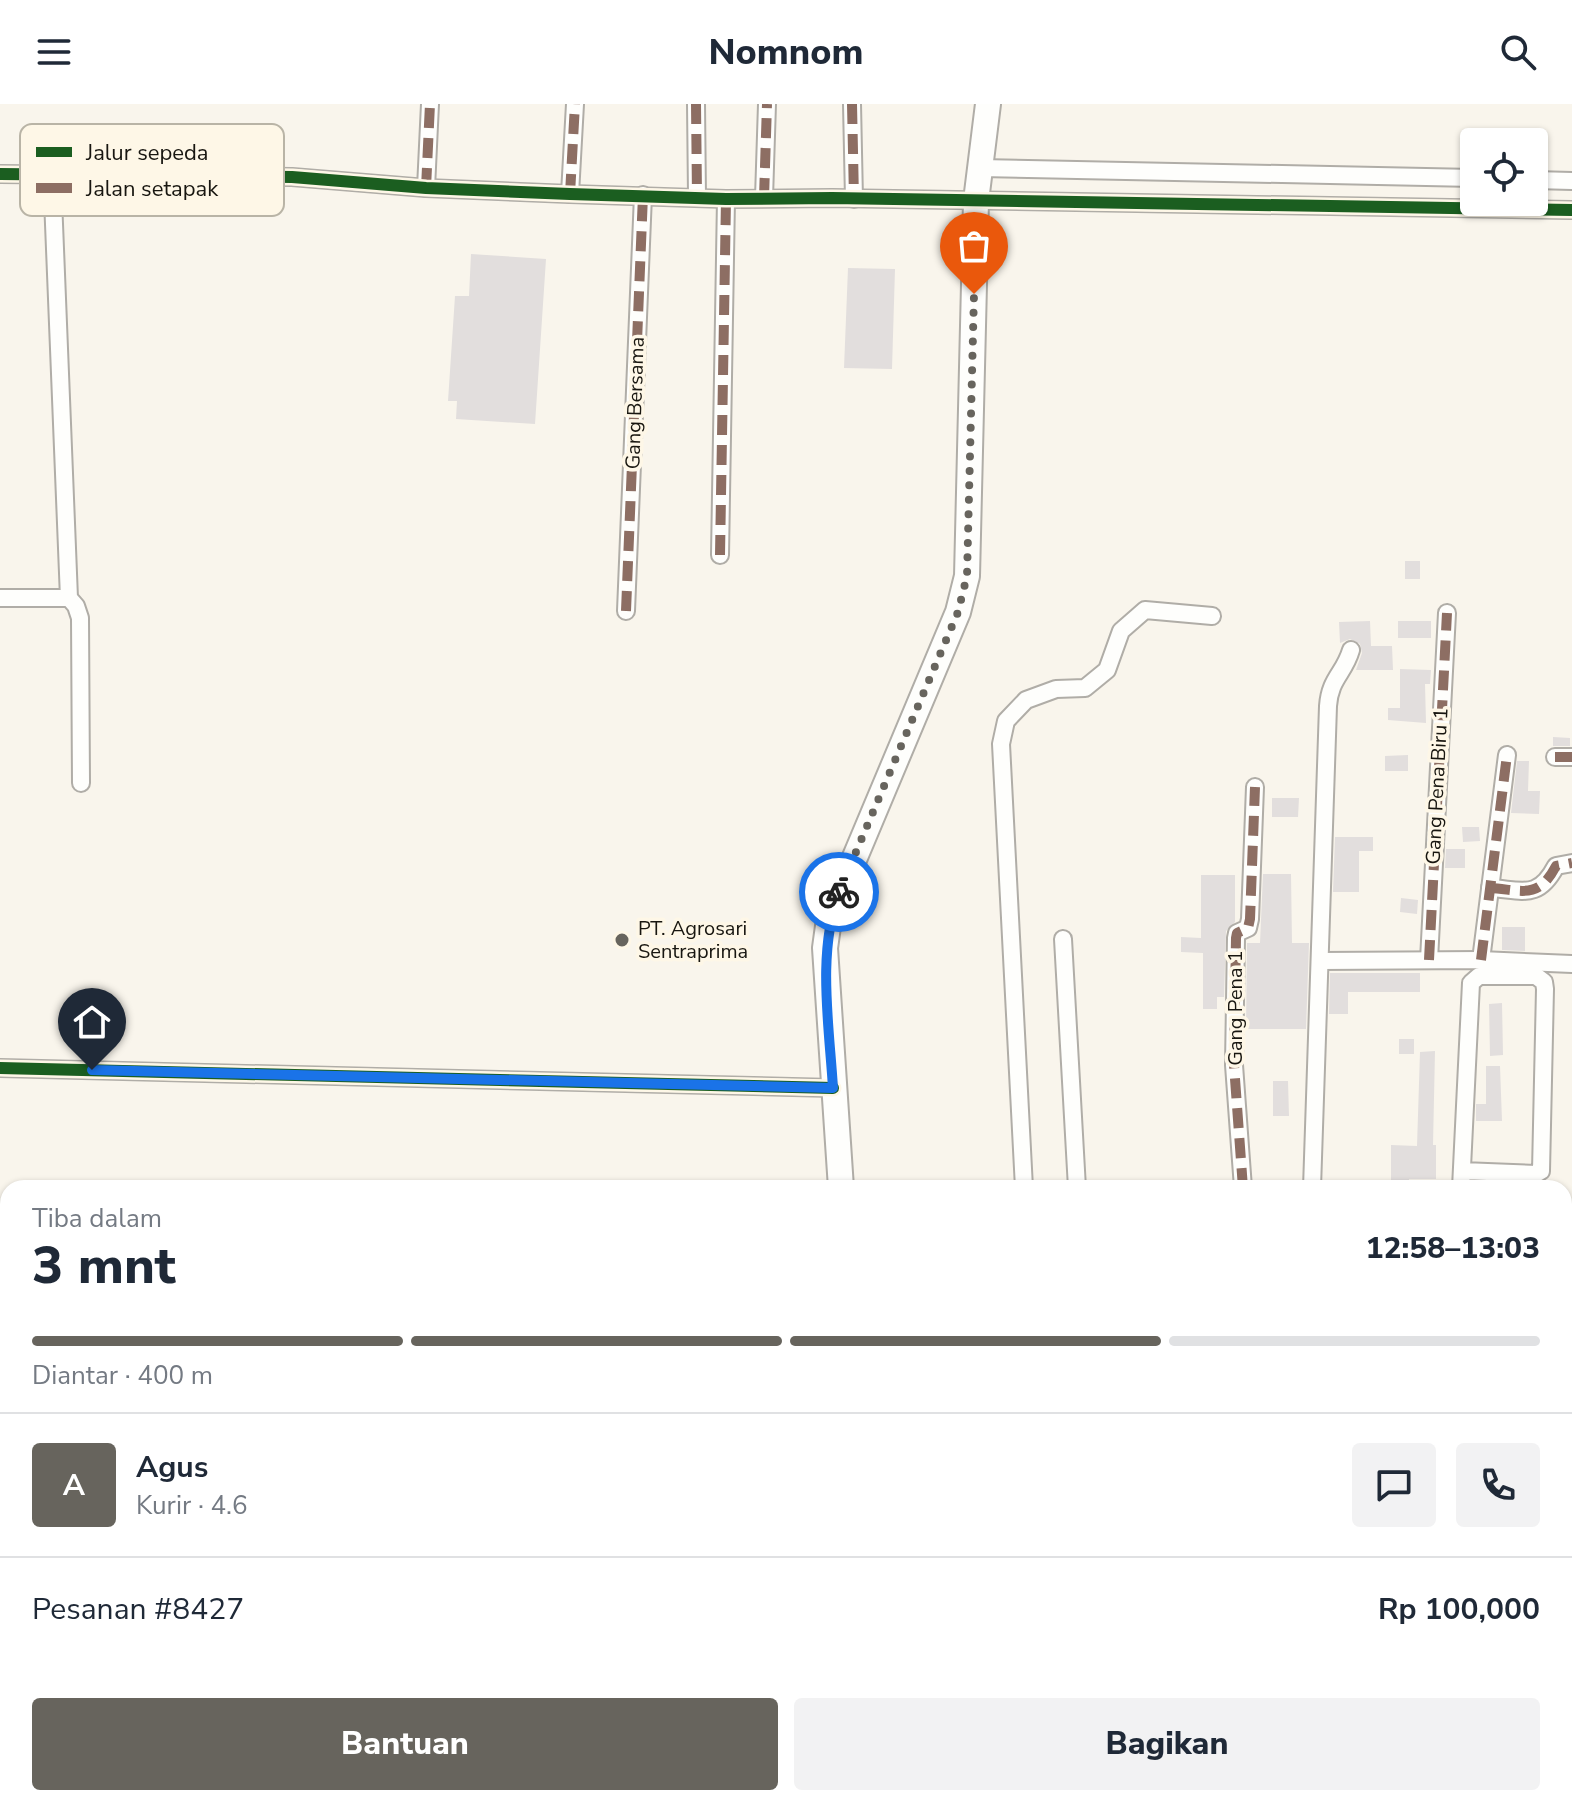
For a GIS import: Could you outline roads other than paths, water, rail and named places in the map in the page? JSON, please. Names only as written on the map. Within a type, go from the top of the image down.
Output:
[{"type":"main road","points":[[840,1180],[825,948],[829,919],[958,612],[967,576],[976,201],[988,104]]},
{"type":"street","points":[[426,188],[430,104]]},
{"type":"street","points":[[570,194],[575,104]]},
{"type":"street","points":[[696,104],[697,196]]},
{"type":"street","points":[[764,198],[767,104]]},
{"type":"street","points":[[852,104],[854,199]]},
{"type":"street","points":[[980,168],[1460,178]]},
{"type":"street","points":[[284,177],[426,188],[726,199],[1572,210]]},
{"type":"street","points":[[1548,180],[1572,181]]},
{"type":"street","name":"Gang Bersama","points":[[626,611],[643,195]]},
{"type":"street","points":[[720,555],[726,199]]},
{"type":"street","points":[[54,216],[69,598],[80,618],[81,783]]},
{"type":"street","points":[[0,598],[69,598]]},
{"type":"street","points":[[1024,1180],[1001,744],[1006,721],[1026,700],[1056,689],[1085,688],[1107,670],[1121,631],[1145,610],[1212,616]]},
{"type":"street","name":"Gang Pena Biru 1","points":[[1429,960],[1447,613]]},
{"type":"street","points":[[1312,1180],[1329,693],[1351,650]]},
{"type":"street","points":[[1481,960],[1507,755]]},
{"type":"street","name":"Gang Pena 1","points":[[1242,1180],[1234,1065],[1236,938],[1237,933],[1248,928],[1250,919],[1255,787]]},
{"type":"street","points":[[1490,888],[1535,891],[1543,886],[1556,866],[1572,863]]},
{"type":"street","points":[[1063,939],[1077,1180]]},
{"type":"street","points":[[1320,961],[1481,960],[1572,964]]},
{"type":"street","points":[[1479,976],[1536,976],[1544,982],[1545,989],[1541,1171],[1536,1174],[1462,1179],[1471,983],[1479,976]]},
{"type":"street","points":[[0,1068],[833,1088]]},
{"type":"place","name":"PT. Agrosari Sentraprima","points":[[622,940]]}]
